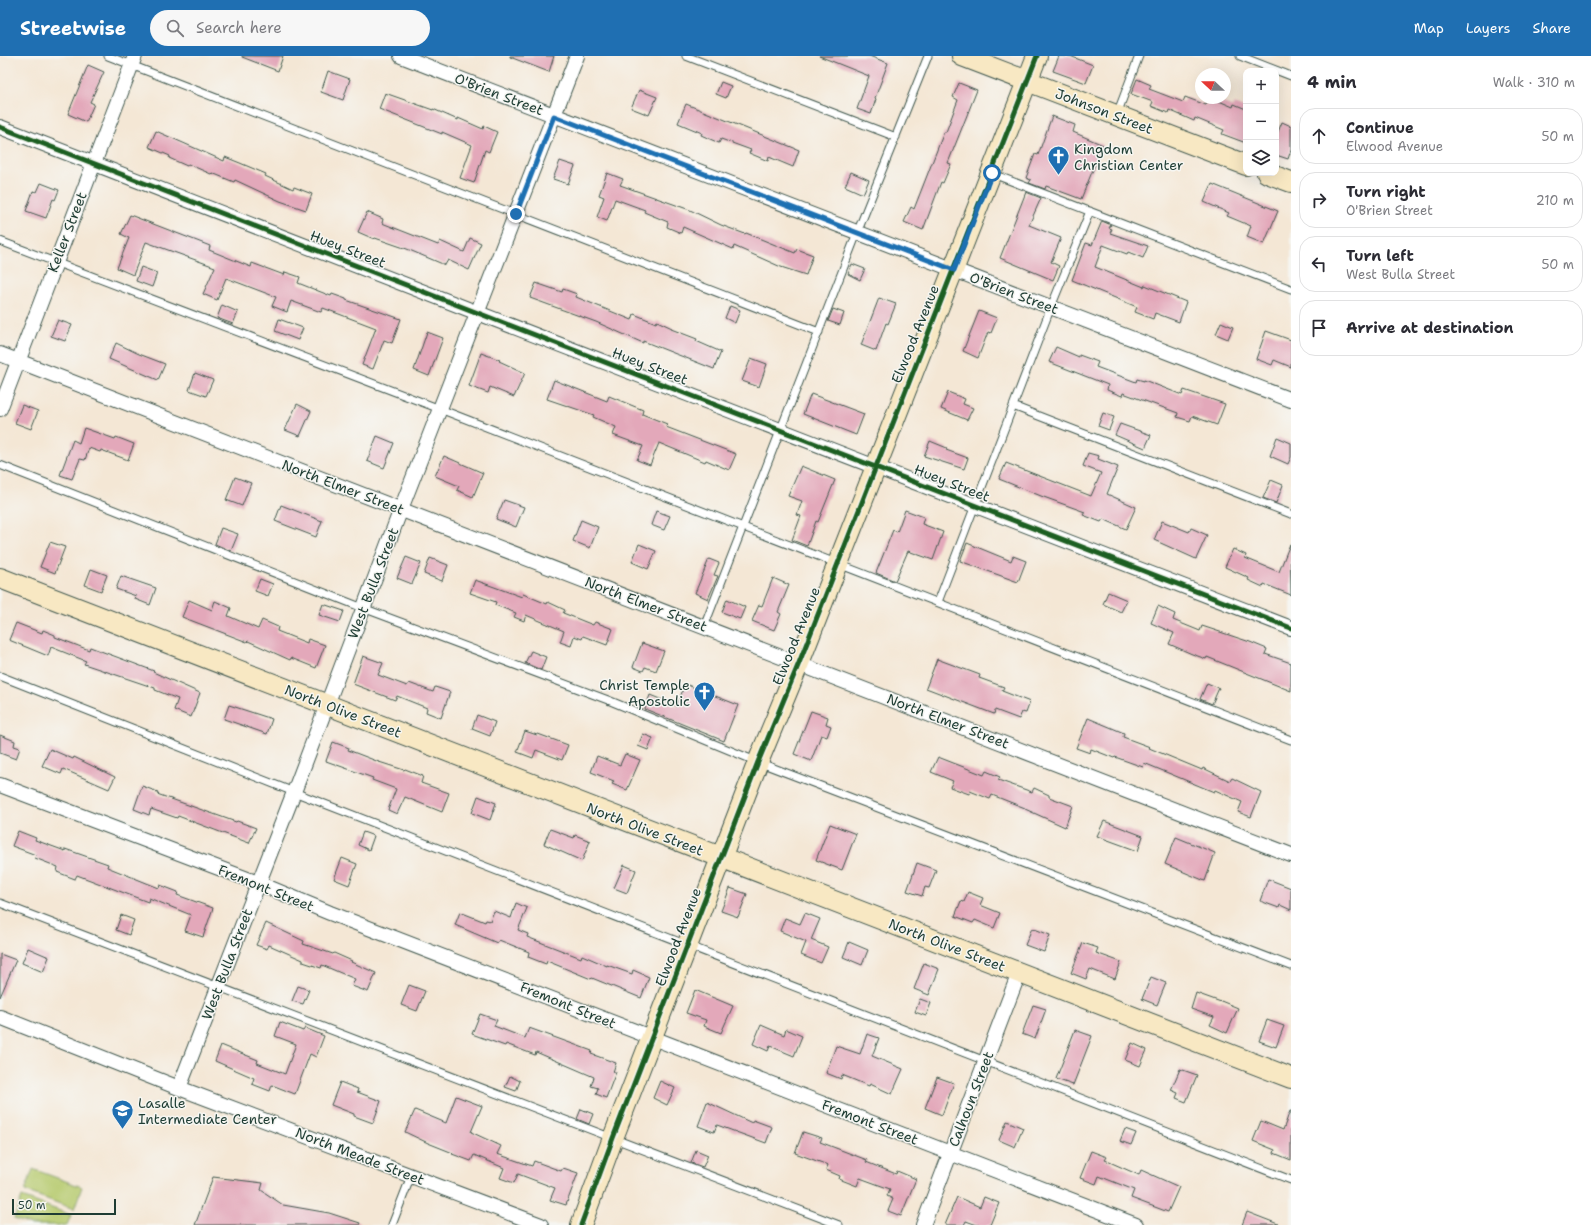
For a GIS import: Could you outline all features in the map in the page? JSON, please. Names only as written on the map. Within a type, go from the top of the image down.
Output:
[{"type":"street","name":"O'Brien Street","points":[[401,56],[1291,400]]},
{"type":"street","name":"West Bulla Street","points":[[179,1088],[294,792],[400,509],[478,313],[577,56]]},
{"type":"street","name":"Johnson Street","points":[[962,56],[1243,164]]},
{"type":"street","name":"Elwood Avenue","points":[[581,1225],[687,944],[758,762],[799,664],[1037,56]]},
{"type":"street","name":"Keller Street","points":[[0,409],[134,61]]},
{"type":"street","name":"Huey Street","points":[[0,127],[1291,628]]},
{"type":"street","points":[[1274,176],[1291,182]]},
{"type":"street","name":"North Elmer Street","points":[[0,354],[1291,854]]},
{"type":"street","name":"North Olive Street","points":[[0,578],[1291,1078]]},
{"type":"street","name":"Fremont Street","points":[[0,785],[1136,1225]]},
{"type":"street","name":"Calhoun Street","points":[[923,1225],[1019,973]]},
{"type":"street","name":"North Meade Street","points":[[0,1017],[179,1088],[542,1225]]},
{"type":"lane","points":[[108,56],[134,61],[516,214],[819,332]]},
{"type":"lane","points":[[686,56],[896,137]]},
{"type":"lane","points":[[704,627],[857,233],[928,56]]},
{"type":"lane","points":[[1116,116],[1139,56]]},
{"type":"lane","points":[[1240,56],[1291,76]]},
{"type":"lane","points":[[992,173],[1291,289]]},
{"type":"lane","points":[[938,602],[1051,307],[1090,211]]},
{"type":"lane","points":[[0,241],[743,526],[1291,740]]},
{"type":"lane","points":[[1013,406],[1291,514]]},
{"type":"lane","points":[[0,465],[363,608],[608,700],[758,762],[1291,966]]},
{"type":"lane","points":[[0,676],[1291,1180]]},
{"type":"lane","points":[[0,903],[839,1225]]},
{"type":"lane","points":[[392,1225],[411,1176]]},
{"type":"green space","points":[[33,1169],[82,1187],[74,1209],[25,1191]]},
{"type":"green space","points":[[22,1197],[71,1215],[67,1225],[31,1225],[14,1219]]},
{"type":"building","points":[[242,56],[283,56],[278,71]]},
{"type":"building","points":[[510,56],[554,56],[549,72]]},
{"type":"building","points":[[819,56],[869,56],[888,63],[875,98],[876,99],[871,114],[857,109],[869,76]]},
{"type":"building","points":[[1059,56],[1070,56],[1093,65],[1086,83],[1053,71]]},
{"type":"building","points":[[88,65],[104,72],[90,102],[94,104],[86,122],[68,114]]},
{"type":"building","points":[[328,71],[350,79],[343,100],[321,92]]},
{"type":"building","points":[[1137,79],[1151,85],[1149,89],[1183,102],[1185,97],[1195,101],[1195,104],[1226,104],[1233,107],[1234,104],[1243,108],[1243,142],[1222,134],[1224,130],[1195,118],[1194,121],[1169,110],[1168,113],[1151,106],[1153,102],[1131,94]]},
{"type":"building","points":[[721,82],[731,86],[726,98],[716,94]]},
{"type":"building","points":[[959,83],[977,90],[948,163],[951,164],[943,183],[941,182],[923,230],[904,222],[911,207],[914,209],[944,132],[946,132],[958,100],[953,97]]},
{"type":"building","points":[[639,90],[657,97],[649,115],[631,108]]},
{"type":"building","points":[[385,93],[433,109],[458,120],[458,118],[483,129],[484,126],[497,132],[489,152],[485,150],[474,183],[460,178],[472,145],[442,132],[442,134],[379,109]]},
{"type":"building","points":[[686,104],[799,150],[793,167],[769,157],[768,161],[749,153],[751,150],[721,139],[719,143],[701,135],[702,133],[678,123]]},
{"type":"building","points":[[1052,116],[1075,125],[1073,132],[1103,145],[1081,199],[1046,186],[1045,189],[1029,183],[1031,180],[1026,178],[1035,154],[1038,155]]},
{"type":"building","points":[[1282,122],[1291,126],[1291,150],[1288,159],[1279,156],[1279,130]]},
{"type":"building","points":[[156,131],[224,161],[225,157],[266,174],[265,176],[293,189],[294,187],[312,194],[306,210],[280,201],[235,180],[234,182],[188,164],[187,166],[169,158],[170,156],[149,147]]},
{"type":"building","points":[[560,161],[575,166],[568,184],[553,179]]},
{"type":"building","points":[[851,172],[869,180],[863,194],[845,186]]},
{"type":"building","points":[[607,173],[623,179],[620,185],[690,210],[721,225],[745,234],[746,233],[795,253],[797,249],[813,255],[806,275],[781,267],[734,246],[733,249],[683,227],[681,233],[667,227],[668,222],[644,212],[645,210],[615,199],[607,221],[597,217],[604,197],[599,195]]},
{"type":"building","points":[[41,183],[59,190],[55,200],[53,199],[46,218],[26,211],[33,191],[37,192]]},
{"type":"building","points":[[1212,184],[1278,211],[1264,244],[1247,237],[1251,226],[1227,216],[1229,213],[1204,202]]},
{"type":"building","points":[[1026,192],[1041,198],[1029,225],[1061,238],[1051,262],[1059,266],[1053,280],[1000,258]]},
{"type":"building","points":[[367,212],[383,219],[382,223],[438,245],[440,241],[464,252],[470,238],[481,243],[469,270],[448,260],[445,265],[407,249],[375,238],[374,239],[358,232]]},
{"type":"building","points":[[130,215],[210,246],[209,250],[251,267],[252,263],[284,275],[285,272],[300,277],[298,283],[331,296],[332,294],[401,319],[392,343],[384,340],[373,369],[362,365],[376,328],[323,308],[321,312],[291,301],[287,312],[272,306],[276,297],[226,278],[217,300],[203,294],[215,267],[146,242],[133,275],[117,268],[129,238],[121,234]]},
{"type":"building","points":[[1102,221],[1111,225],[1109,228],[1112,229],[1110,233],[1148,246],[1143,258],[1103,245],[1095,267],[1186,302],[1179,322],[1155,313],[1153,319],[1135,312],[1137,307],[1072,280],[1086,243],[1092,245]]},
{"type":"building","points":[[852,264],[865,269],[860,280],[848,274]]},
{"type":"building","points":[[141,267],[157,273],[152,287],[136,281]]},
{"type":"building","points":[[536,283],[562,292],[563,289],[577,294],[576,297],[632,320],[634,314],[656,323],[657,321],[672,328],[671,329],[697,339],[696,341],[721,352],[714,369],[643,341],[643,343],[596,322],[530,298]]},
{"type":"building","points":[[879,298],[896,304],[888,324],[886,323],[876,351],[861,345]]},
{"type":"building","points":[[222,305],[238,312],[233,324],[217,318]]},
{"type":"building","points":[[730,306],[740,310],[735,323],[725,318]]},
{"type":"building","points":[[833,309],[844,313],[840,325],[828,321]]},
{"type":"building","points":[[979,311],[997,318],[991,333],[988,332],[978,358],[963,351]]},
{"type":"building","points":[[279,319],[303,328],[298,340],[275,331]]},
{"type":"building","points":[[58,320],[72,325],[65,341],[51,336]]},
{"type":"building","points":[[1221,322],[1233,327],[1228,339],[1216,334]]},
{"type":"building","points":[[1266,331],[1291,340],[1291,367],[1274,360],[1272,365],[1256,359]]},
{"type":"building","points":[[427,332],[443,338],[429,376],[414,370]]},
{"type":"building","points":[[116,343],[165,364],[158,380],[109,359]]},
{"type":"building","points":[[1056,347],[1079,357],[1079,355],[1098,362],[1096,367],[1136,382],[1137,379],[1144,380],[1182,395],[1184,390],[1225,404],[1217,425],[1192,416],[1190,421],[1177,417],[1178,413],[1123,393],[1122,396],[1107,390],[1108,385],[1049,362]]},
{"type":"building","points":[[481,353],[500,360],[499,361],[525,373],[514,397],[490,387],[488,393],[469,386]]},
{"type":"building","points":[[751,358],[767,364],[759,387],[742,381]]},
{"type":"building","points":[[195,373],[213,380],[206,396],[189,390]]},
{"type":"building","points":[[554,380],[607,401],[609,396],[643,410],[642,414],[667,424],[666,427],[736,454],[729,470],[659,443],[650,465],[637,460],[643,446],[613,435],[616,427],[593,417],[594,415],[547,399]]},
{"type":"building","points":[[948,392],[965,399],[963,404],[973,408],[967,420],[941,409]]},
{"type":"building","points":[[811,394],[864,414],[856,435],[803,414]]},
{"type":"building","points":[[297,404],[311,411],[300,436],[285,430]]},
{"type":"building","points":[[22,405],[38,411],[31,429],[15,423]]},
{"type":"building","points":[[1103,413],[1114,417],[1109,430],[1098,426]]},
{"type":"building","points":[[1120,424],[1151,435],[1145,448],[1115,435]]},
{"type":"building","points":[[84,428],[134,444],[128,460],[101,450],[100,452],[89,448],[85,460],[80,459],[72,479],[60,475],[73,440],[79,443]]},
{"type":"building","points":[[377,436],[394,443],[384,468],[367,461]]},
{"type":"building","points":[[1277,437],[1291,443],[1291,457],[1288,464],[1270,456]]},
{"type":"building","points":[[930,441],[947,448],[946,450],[968,458],[964,469],[924,456]]},
{"type":"building","points":[[1088,453],[1099,456],[1098,459],[1118,467],[1107,494],[1136,507],[1126,529],[1103,519],[1101,522],[1083,515],[1085,512],[999,479],[1006,463],[1091,496],[1101,473],[1083,466]]},
{"type":"building","points":[[444,456],[483,473],[473,497],[457,490],[459,486],[435,476]]},
{"type":"building","points":[[801,466],[835,480],[818,522],[816,521],[807,546],[792,540],[801,516],[797,515],[802,501],[788,496]]},
{"type":"building","points":[[235,477],[251,483],[242,506],[226,500]]},
{"type":"building","points":[[1271,480],[1283,485],[1276,503],[1263,498]]},
{"type":"building","points":[[504,500],[524,507],[516,527],[496,519]]},
{"type":"building","points":[[281,505],[322,521],[316,537],[275,521]]},
{"type":"building","points":[[905,510],[924,517],[922,524],[943,532],[933,560],[908,551],[895,581],[876,573],[893,530],[897,532]]},
{"type":"building","points":[[656,511],[670,516],[664,530],[651,525]]},
{"type":"building","points":[[581,520],[598,527],[590,548],[573,541]]},
{"type":"building","points":[[1162,521],[1189,532],[1191,528],[1207,535],[1196,559],[1154,540]]},
{"type":"building","points":[[221,528],[238,534],[231,551],[215,544]]},
{"type":"building","points":[[50,542],[65,547],[55,573],[40,567]]},
{"type":"building","points":[[967,543],[1011,561],[1013,556],[1026,561],[1018,582],[960,561]]},
{"type":"building","points":[[639,544],[656,551],[648,569],[632,562]]},
{"type":"building","points":[[1290,544],[1291,595],[1264,584],[1263,587],[1248,580],[1249,578],[1225,567],[1233,549],[1246,555],[1245,558],[1279,572]]},
{"type":"building","points":[[406,557],[421,563],[412,584],[397,578]]},
{"type":"building","points":[[430,558],[448,565],[442,581],[424,574]]},
{"type":"building","points":[[709,559],[719,563],[714,575],[718,576],[708,599],[695,593]]},
{"type":"building","points":[[91,569],[107,575],[101,591],[85,585]]},
{"type":"building","points":[[121,576],[156,588],[150,605],[135,599],[136,596],[116,589]]},
{"type":"building","points":[[773,578],[789,585],[778,612],[781,614],[774,630],[752,621],[759,605],[762,606]]},
{"type":"building","points":[[260,579],[273,584],[268,596],[255,591]]},
{"type":"building","points":[[475,580],[522,597],[523,594],[547,604],[548,602],[565,610],[563,613],[593,625],[595,622],[613,629],[607,645],[583,636],[582,639],[574,636],[571,646],[560,642],[564,631],[526,615],[524,621],[514,617],[516,613],[495,605],[496,602],[470,593]]},
{"type":"building","points":[[1108,592],[1127,600],[1121,612],[1103,604]]},
{"type":"building","points":[[727,599],[745,607],[740,619],[722,612]]},
{"type":"building","points":[[189,600],[212,610],[215,601],[231,608],[228,616],[258,629],[262,620],[278,627],[277,631],[307,643],[308,639],[325,645],[316,668],[291,658],[290,660],[248,641],[247,642],[182,617]]},
{"type":"building","points":[[323,604],[344,611],[340,622],[319,615]]},
{"type":"building","points":[[1158,606],[1175,614],[1173,620],[1200,631],[1202,626],[1250,642],[1267,649],[1265,654],[1291,663],[1291,691],[1207,657],[1206,659],[1169,644],[1174,633],[1151,623]]},
{"type":"building","points":[[16,623],[42,633],[43,630],[55,635],[55,637],[89,650],[90,647],[154,671],[153,672],[200,693],[191,717],[174,710],[178,699],[155,690],[155,688],[84,664],[86,661],[51,647],[48,656],[9,640]]},
{"type":"building","points":[[642,643],[664,651],[656,671],[645,667],[643,671],[633,667]]},
{"type":"building","points":[[531,651],[546,657],[541,670],[525,663]]},
{"type":"building","points":[[363,656],[383,663],[378,675],[407,686],[409,683],[433,692],[435,687],[450,692],[441,718],[426,712],[427,708],[397,696],[395,700],[353,684]]},
{"type":"building","points":[[937,659],[980,675],[979,678],[1004,687],[1002,691],[1030,702],[1026,713],[1022,712],[1019,719],[995,710],[994,714],[926,688]]},
{"type":"building","points":[[1207,683],[1219,688],[1212,704],[1200,699]]},
{"type":"building","name":"Christ Temple Apostolic","points":[[685,684],[738,705],[724,741],[645,709],[650,695],[677,706]]},
{"type":"building","points":[[229,705],[272,719],[267,734],[224,719]]},
{"type":"building","points":[[811,711],[828,717],[826,724],[831,726],[827,737],[821,735],[811,761],[794,754]]},
{"type":"building","points":[[477,715],[495,722],[490,736],[472,729]]},
{"type":"building","points":[[1088,718],[1124,733],[1123,737],[1202,770],[1203,768],[1230,781],[1232,778],[1261,792],[1251,817],[1238,812],[1242,802],[1215,790],[1214,792],[1144,763],[1143,767],[1091,749],[1090,753],[1076,748]]},
{"type":"building","points":[[525,731],[568,745],[562,760],[536,750],[533,758],[517,752]]},
{"type":"building","points":[[643,734],[653,738],[648,750],[638,746]]},
{"type":"building","points":[[0,735],[15,741],[14,746],[20,748],[16,759],[0,753]]},
{"type":"building","points":[[333,742],[349,748],[348,750],[379,762],[404,770],[405,769],[423,776],[421,783],[449,793],[442,812],[405,797],[397,814],[388,810],[396,789],[372,780],[373,778],[326,761]]},
{"type":"building","points":[[50,749],[73,759],[74,757],[115,777],[109,789],[63,769],[61,774],[42,766]]},
{"type":"building","points":[[625,754],[640,760],[627,790],[612,784],[614,781],[591,772],[597,756],[620,765]]},
{"type":"building","points":[[938,757],[984,775],[986,771],[1000,777],[998,780],[1032,792],[1034,788],[1049,795],[1049,797],[1073,806],[1065,827],[1025,808],[992,795],[990,799],[970,791],[969,794],[950,787],[953,781],[931,772]]},
{"type":"building","points":[[142,786],[158,792],[157,794],[256,828],[249,843],[178,816],[177,818],[151,809],[149,815],[134,809]]},
{"type":"building","points":[[478,796],[496,803],[490,820],[472,813]]},
{"type":"building","points":[[1104,821],[1143,836],[1138,851],[1097,836]]},
{"type":"building","points":[[830,824],[856,834],[842,870],[816,860]]},
{"type":"building","points":[[550,829],[574,838],[575,835],[590,841],[582,861],[544,844]]},
{"type":"building","points":[[18,831],[36,838],[35,840],[65,851],[65,849],[108,864],[107,867],[159,888],[160,885],[178,892],[177,895],[213,908],[203,937],[185,931],[191,915],[149,898],[148,902],[77,875],[75,879],[57,872],[58,867],[35,858],[36,855],[12,846]]},
{"type":"building","points":[[363,832],[374,836],[369,850],[358,845]]},
{"type":"building","points":[[1176,837],[1215,853],[1205,881],[1165,864]]},
{"type":"building","points":[[342,858],[357,864],[349,885],[334,879]]},
{"type":"building","points":[[917,863],[936,870],[929,888],[925,887],[922,896],[907,891]]},
{"type":"building","points":[[624,865],[636,870],[627,893],[614,888]]},
{"type":"building","points":[[1268,879],[1291,888],[1291,910],[1280,905],[1279,908],[1260,901]]},
{"type":"building","points":[[730,888],[747,894],[738,917],[721,911]]},
{"type":"building","points":[[968,892],[983,898],[980,905],[1000,913],[994,928],[975,920],[973,923],[955,916],[961,901],[964,902]]},
{"type":"building","points":[[516,903],[527,908],[518,930],[528,934],[527,937],[581,958],[582,955],[607,966],[632,974],[633,970],[649,977],[641,998],[547,961],[546,964],[528,957],[529,952],[499,940],[497,943],[455,925],[460,912],[485,922],[486,920],[490,921],[494,911],[511,918]]},
{"type":"building","points":[[805,913],[820,919],[811,940],[828,947],[821,963],[801,955],[806,942],[780,931],[785,918],[800,924]]},
{"type":"building","points":[[121,915],[134,920],[129,935],[116,930]]},
{"type":"building","points":[[266,923],[304,941],[303,944],[333,954],[334,953],[376,973],[368,992],[352,986],[355,979],[322,965],[321,968],[303,962],[303,960],[269,945],[267,949],[256,945]]},
{"type":"building","points":[[1032,928],[1050,935],[1044,952],[1025,945]]},
{"type":"building","points":[[849,942],[868,950],[862,965],[843,957]]},
{"type":"building","points":[[1083,943],[1098,948],[1096,953],[1121,962],[1115,979],[1090,969],[1086,979],[1071,973]]},
{"type":"building","points":[[28,948],[49,957],[43,972],[22,963]]},
{"type":"building","points":[[0,954],[16,960],[0,997]]},
{"type":"building","points":[[924,963],[939,969],[929,995],[914,989]]},
{"type":"building","points":[[1151,977],[1166,983],[1157,1005],[1142,999]]},
{"type":"building","points":[[409,985],[425,991],[417,1011],[401,1005]]},
{"type":"building","points":[[298,986],[309,990],[303,1004],[292,1001]]},
{"type":"building","points":[[695,990],[733,1006],[721,1033],[704,1026],[706,1020],[686,1013]]},
{"type":"building","points":[[1196,993],[1238,1008],[1227,1033],[1210,1025],[1214,1017],[1191,1009]]},
{"type":"building","points":[[920,999],[931,1003],[926,1016],[915,1012]]},
{"type":"building","points":[[1033,1005],[1046,1009],[1035,1039],[1022,1034]]},
{"type":"building","points":[[480,1014],[497,1020],[494,1026],[525,1038],[529,1028],[592,1051],[591,1054],[616,1063],[613,1072],[616,1072],[606,1098],[596,1094],[598,1088],[591,1086],[594,1077],[536,1052],[535,1055],[506,1044],[505,1046],[472,1034]]},
{"type":"building","points":[[1267,1020],[1284,1026],[1276,1047],[1259,1041]]},
{"type":"building","points":[[280,1022],[303,1031],[305,1028],[324,1036],[316,1057],[310,1054],[295,1094],[272,1085],[270,1091],[252,1084],[254,1078],[215,1061],[221,1045],[258,1060],[257,1063],[285,1074],[296,1044],[275,1036]]},
{"type":"building","points":[[761,1025],[784,1035],[786,1029],[802,1036],[794,1056],[770,1046],[768,1051],[753,1044]]},
{"type":"building","points":[[1075,1030],[1092,1036],[1073,1085],[1056,1079]]},
{"type":"building","points":[[867,1034],[879,1038],[872,1056],[903,1069],[892,1094],[870,1084],[869,1086],[842,1075],[841,1079],[826,1073],[836,1046],[860,1054]]},
{"type":"building","points":[[1132,1043],[1147,1050],[1140,1066],[1125,1060]]},
{"type":"building","points":[[1180,1069],[1197,1075],[1186,1102],[1176,1098],[1178,1093],[1171,1090]]},
{"type":"building","points":[[510,1076],[520,1081],[516,1091],[505,1087]]},
{"type":"building","points":[[937,1077],[954,1083],[942,1115],[925,1108]]},
{"type":"building","points":[[660,1081],[675,1088],[667,1105],[653,1098]]},
{"type":"building","points":[[340,1082],[358,1089],[357,1092],[381,1101],[373,1123],[331,1105]]},
{"type":"building","points":[[456,1096],[482,1106],[471,1132],[501,1146],[497,1154],[532,1166],[534,1161],[561,1171],[563,1168],[578,1173],[566,1205],[550,1200],[555,1188],[518,1174],[514,1183],[500,1178],[504,1168],[474,1155],[471,1161],[452,1154],[453,1153],[405,1132],[415,1110],[446,1123]]},
{"type":"building","points":[[707,1102],[752,1123],[753,1120],[772,1127],[766,1143],[717,1125],[714,1132],[698,1126]]},
{"type":"building","points":[[581,1109],[593,1114],[589,1124],[577,1119]]},
{"type":"building","points":[[1290,1111],[1291,1160],[1274,1153],[1275,1150],[1253,1141],[1261,1121],[1283,1130]]},
{"type":"building","points":[[1007,1121],[1023,1128],[1015,1147],[999,1140]]},
{"type":"building","points":[[1125,1129],[1136,1133],[1131,1145],[1120,1141]]},
{"type":"building","points":[[803,1132],[822,1138],[820,1142],[867,1160],[866,1162],[896,1174],[897,1171],[916,1179],[901,1216],[888,1211],[893,1199],[887,1196],[890,1189],[860,1178],[857,1186],[839,1179],[840,1176],[826,1170],[828,1165],[795,1153]]},
{"type":"building","points":[[696,1150],[708,1155],[703,1167],[691,1163]]},
{"type":"building","points":[[1091,1151],[1107,1157],[1105,1160],[1139,1175],[1141,1170],[1179,1187],[1168,1212],[1131,1198],[1134,1190],[1099,1176],[1096,1184],[1080,1178]]},
{"type":"building","points":[[213,1177],[263,1183],[261,1190],[283,1205],[329,1213],[360,1223],[359,1225],[195,1225]]},
{"type":"building","points":[[957,1197],[980,1207],[984,1197],[999,1203],[990,1225],[977,1225],[966,1221],[964,1225],[945,1225]]},
{"type":"building","points":[[1247,1212],[1278,1224],[1278,1225],[1242,1225]]},
{"type":"cycle path","points":[[581,1225],[758,762],[799,663],[1037,56]]},
{"type":"cycle path","points":[[0,127],[1291,628]]},
{"type":"place","name":"Kingdom Christian Center","points":[[1058,176]]},
{"type":"place","name":"Christ Temple Apostolic","points":[[705,712]]},
{"type":"place","name":"Lasalle Intermediate Center","points":[[122,1130]]},
{"type":"route","points":[[516,214],[554,116],[954,270],[992,173]]}]
